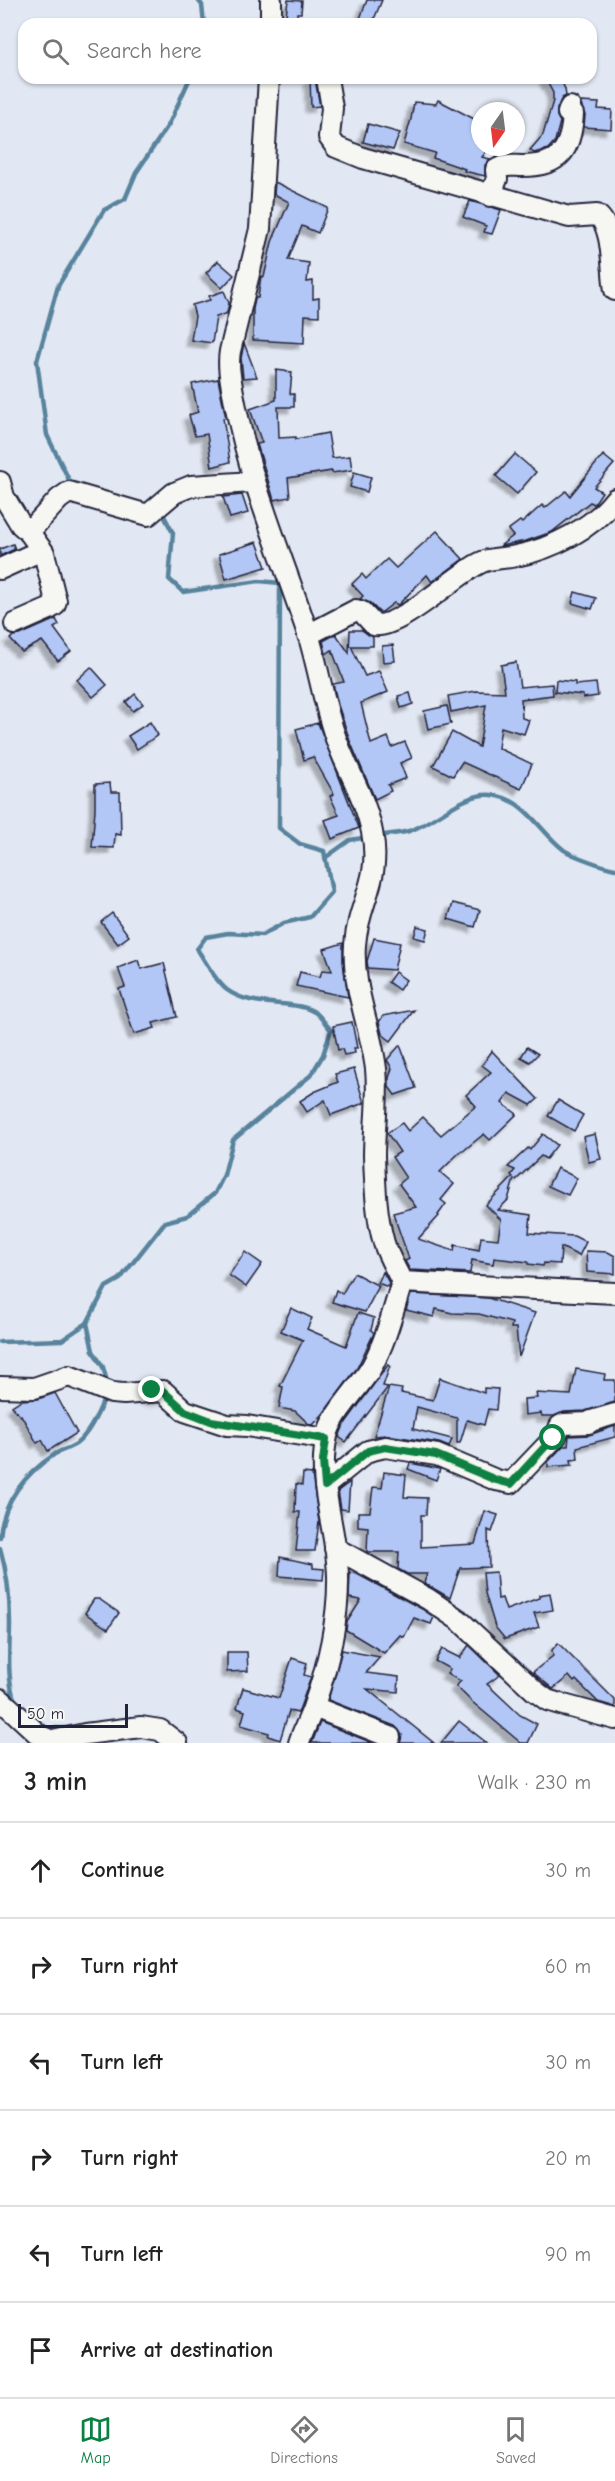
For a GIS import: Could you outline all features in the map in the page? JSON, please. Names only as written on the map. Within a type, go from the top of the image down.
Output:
[{"type":"street","points":[[271,0],[271,18]]},
{"type":"street","points":[[269,84],[260,230],[229,358],[244,449],[308,635],[334,734],[359,789],[372,832],[375,855],[374,874],[357,931],[355,967],[359,997],[376,1068],[374,1156],[380,1227],[384,1245],[402,1282],[387,1331],[372,1366],[332,1423],[326,1439],[323,1461],[325,1486],[335,1548],[338,1587],[328,1656],[314,1707],[299,1743]]},
{"type":"street","points":[[328,84],[332,108],[329,137],[336,147],[363,158],[572,218],[592,215],[601,217],[609,236],[611,272],[615,290]]},
{"type":"street","points":[[490,196],[496,179],[496,170],[504,165],[541,166],[556,158],[569,141],[573,114],[568,113],[570,107]]},
{"type":"street","points":[[0,482],[4,497],[21,525],[42,550],[56,603],[49,609],[15,624]]},
{"type":"street","points":[[29,532],[59,499],[69,492],[148,515],[174,493],[191,486],[254,482]]},
{"type":"street","points":[[308,635],[356,610],[362,612],[374,625],[387,625],[478,564],[539,550],[568,537],[602,513],[615,499]]},
{"type":"street","points":[[0,569],[42,550]]},
{"type":"street","points":[[402,1282],[615,1293]]},
{"type":"street","points":[[0,1387],[34,1388],[69,1376],[119,1394],[160,1390],[169,1395],[185,1411],[211,1421],[326,1439]]},
{"type":"street","points":[[325,1486],[368,1451],[385,1447],[436,1455],[511,1484],[556,1436],[560,1426],[589,1423],[591,1420],[615,1414]]},
{"type":"street","points":[[335,1548],[428,1599],[459,1620],[547,1700],[615,1719]]},
{"type":"street","points":[[0,1699],[40,1736],[52,1742],[85,1734],[141,1727],[160,1730],[177,1743]]},
{"type":"street","points":[[314,1707],[390,1737]]},
{"type":"building","points":[[288,0],[302,1],[301,13],[297,13],[297,18],[286,18]]},
{"type":"building","points":[[367,0],[382,0],[374,18],[360,18]]},
{"type":"building","points":[[310,84],[316,84],[320,106],[311,107]]},
{"type":"building","points":[[548,84],[563,84],[566,96],[562,98],[557,109],[560,122],[555,141],[548,149],[534,153],[530,150],[543,135],[553,101],[553,93]]},
{"type":"building","points":[[438,100],[471,117],[471,156],[483,156],[490,159],[485,165],[485,176],[464,171],[465,169],[433,158],[435,153],[404,144],[414,102],[436,104]]},
{"type":"building","points":[[580,102],[599,103],[598,109],[612,110],[611,129],[584,127],[585,115]]},
{"type":"building","points":[[368,124],[400,133],[393,150],[363,142]]},
{"type":"building","points":[[275,182],[328,208],[318,233],[302,226],[288,260],[309,263],[307,282],[313,281],[313,299],[319,298],[319,316],[305,315],[304,343],[253,340],[255,298],[258,298],[261,276],[264,277],[272,242],[289,202],[274,194]]},
{"type":"building","points":[[470,201],[501,210],[492,234],[484,232],[486,226],[463,217]]},
{"type":"building","points":[[218,261],[234,275],[222,288],[206,273]]},
{"type":"building","points":[[224,291],[229,303],[227,313],[216,317],[212,343],[191,340],[195,316],[192,305],[210,300],[209,296]]},
{"type":"building","points":[[244,343],[257,377],[243,378],[241,358]]},
{"type":"building","points":[[276,370],[292,372],[290,394],[294,394],[294,407],[278,407],[279,438],[296,437],[296,439],[328,433],[332,458],[350,456],[352,470],[288,478],[290,497],[274,500],[257,444],[262,443],[250,409],[276,400]]},
{"type":"building","points":[[218,379],[226,418],[223,418],[230,462],[212,467],[207,434],[195,436],[189,415],[198,412],[192,384]]},
{"type":"building","points":[[515,454],[536,472],[517,494],[496,476]]},
{"type":"building","points":[[603,455],[614,464],[594,487],[602,492],[594,504],[590,502],[552,532],[526,541],[500,546],[513,536],[508,530],[520,521],[522,523],[542,505],[545,508],[566,491],[570,496]]},
{"type":"building","points":[[354,472],[371,477],[367,492],[350,487]]},
{"type":"building","points":[[242,495],[248,513],[230,518],[223,497]]},
{"type":"building","points":[[437,531],[463,559],[432,582],[427,575],[398,605],[394,603],[382,612],[360,599],[363,596],[352,584],[362,574],[366,579],[387,559],[396,568]]},
{"type":"building","points":[[257,542],[266,567],[226,579],[219,554]]},
{"type":"building","points":[[13,544],[15,549],[0,556],[0,549]]},
{"type":"building","points":[[575,592],[596,598],[592,609],[572,603]]},
{"type":"building","points":[[56,619],[59,625],[54,628],[71,651],[58,661],[42,641],[22,652],[10,639],[13,636]]},
{"type":"building","points":[[350,630],[362,630],[373,637],[373,646],[351,646],[365,676],[379,671],[388,692],[361,703],[371,744],[388,737],[392,747],[405,742],[412,758],[400,763],[406,778],[388,785],[391,791],[375,799],[350,741],[338,705],[333,684],[344,682],[332,650],[326,654],[323,641],[336,634],[349,653]]},
{"type":"building","points":[[393,645],[395,661],[383,662],[382,646]]},
{"type":"building","points":[[516,662],[520,687],[552,684],[553,695],[521,699],[522,718],[529,720],[524,734],[501,727],[498,748],[532,764],[521,789],[462,762],[453,776],[433,766],[452,732],[479,747],[486,705],[451,712],[448,696],[476,691],[505,692],[501,665]]},
{"type":"building","points":[[91,667],[107,685],[93,697],[77,680]]},
{"type":"building","points":[[556,680],[575,682],[575,685],[596,683],[598,696],[583,698],[583,695],[555,692]]},
{"type":"building","points":[[410,693],[413,704],[401,708],[398,696]]},
{"type":"building","points":[[135,694],[143,704],[133,711],[126,702]]},
{"type":"building","points":[[447,706],[451,724],[428,729],[424,711]]},
{"type":"building","points":[[150,722],[158,735],[137,749],[128,736]]},
{"type":"building","points":[[318,723],[359,828],[332,839],[325,820],[339,815],[330,796],[334,794],[313,757],[304,760],[296,729]]},
{"type":"building","points":[[110,783],[111,792],[120,792],[121,835],[115,834],[114,848],[92,847],[95,784]]},
{"type":"building","points":[[453,903],[480,910],[475,927],[448,919]]},
{"type":"building","points":[[112,913],[129,936],[118,944],[101,922]]},
{"type":"building","points":[[417,926],[428,929],[425,940],[414,937]]},
{"type":"building","points":[[374,938],[400,943],[394,970],[368,968],[367,961]]},
{"type":"building","points":[[343,943],[348,997],[296,986],[300,972],[320,977],[322,970],[332,971],[324,949]]},
{"type":"building","points":[[138,960],[141,969],[164,963],[177,1017],[153,1023],[155,1028],[134,1034],[119,989],[125,987],[118,968]]},
{"type":"building","points":[[395,972],[406,980],[399,990],[388,982]]},
{"type":"building","points":[[414,1010],[391,1041],[382,1034],[379,1022],[383,1016]]},
{"type":"building","points":[[352,1022],[357,1048],[354,1048],[355,1053],[344,1055],[342,1049],[338,1050],[333,1026]]},
{"type":"building","points":[[400,1045],[416,1088],[395,1095],[389,1087],[392,1068],[387,1060]]},
{"type":"building","points":[[527,1047],[538,1054],[530,1062],[521,1057]]},
{"type":"building","points":[[492,1051],[538,1099],[531,1105],[509,1093],[502,1103],[517,1114],[490,1140],[484,1134],[462,1150],[440,1172],[454,1184],[441,1200],[446,1204],[439,1216],[418,1239],[454,1251],[455,1245],[479,1250],[481,1237],[498,1239],[501,1220],[486,1205],[513,1177],[511,1175],[515,1170],[508,1167],[528,1148],[530,1150],[543,1134],[557,1145],[546,1159],[541,1156],[516,1180],[514,1179],[508,1200],[498,1210],[531,1215],[529,1233],[574,1236],[586,1242],[579,1256],[561,1247],[560,1264],[544,1263],[543,1266],[494,1258],[493,1264],[472,1260],[470,1273],[410,1270],[405,1261],[409,1259],[393,1213],[416,1207],[399,1184],[406,1178],[392,1157],[400,1152],[387,1133],[402,1123],[408,1131],[423,1117],[441,1135],[476,1106],[466,1095],[491,1072],[482,1065]]},
{"type":"building","points":[[354,1069],[364,1103],[331,1115],[325,1100],[307,1112],[300,1101],[338,1082],[335,1074]]},
{"type":"building","points":[[558,1100],[583,1115],[574,1131],[548,1116]]},
{"type":"building","points":[[595,1134],[601,1159],[589,1162],[583,1137]]},
{"type":"building","points":[[557,1168],[577,1178],[568,1195],[548,1186]]},
{"type":"building","points":[[586,1251],[608,1252],[615,1256],[615,1274],[587,1272]]},
{"type":"building","points":[[245,1252],[262,1264],[246,1287],[229,1275]]},
{"type":"building","points":[[383,1272],[389,1283],[388,1287],[378,1283]]},
{"type":"building","points":[[354,1273],[379,1286],[365,1312],[332,1302],[336,1290],[342,1294]]},
{"type":"building","points":[[411,1294],[488,1298],[535,1313],[519,1357],[516,1328],[511,1328],[512,1323],[479,1314],[452,1313],[436,1309],[434,1317],[406,1310]]},
{"type":"building","points":[[291,1308],[312,1318],[307,1329],[346,1346],[358,1313],[374,1318],[371,1330],[374,1333],[357,1368],[313,1425],[295,1411],[279,1408],[283,1387],[280,1386],[303,1340],[281,1331]]},
{"type":"building","points":[[388,1365],[390,1366],[383,1386],[388,1387],[346,1442],[339,1437],[344,1425]]},
{"type":"building","points":[[576,1369],[605,1374],[604,1380],[615,1380],[615,1402],[585,1411],[564,1412],[554,1416],[542,1416],[541,1413],[525,1415],[524,1399],[537,1398],[536,1393],[571,1395]]},
{"type":"building","points":[[440,1378],[484,1393],[484,1388],[498,1389],[496,1410],[488,1409],[484,1425],[467,1420],[460,1443],[457,1443],[457,1418],[417,1407],[413,1429],[452,1439],[449,1447],[439,1443],[387,1435],[374,1436],[389,1387],[402,1389],[401,1393],[433,1400]]},
{"type":"building","points":[[55,1393],[77,1433],[48,1451],[42,1440],[37,1443],[21,1415],[12,1406],[21,1400],[38,1399]]},
{"type":"building","points":[[615,1426],[615,1437],[577,1447],[578,1459],[571,1460],[572,1465],[548,1467],[548,1462],[563,1446],[568,1446],[569,1436],[589,1435]]},
{"type":"building","points":[[410,1463],[440,1469],[436,1480],[408,1469]]},
{"type":"building","points":[[384,1472],[406,1475],[404,1497],[427,1498],[426,1515],[421,1515],[421,1547],[475,1544],[485,1511],[498,1515],[492,1532],[488,1530],[489,1567],[460,1568],[450,1598],[424,1583],[427,1574],[407,1574],[398,1569],[399,1552],[367,1552],[368,1527],[358,1526],[358,1512],[370,1512],[373,1487],[382,1488]]},
{"type":"building","points":[[303,1473],[312,1474],[319,1522],[315,1551],[296,1551],[300,1512],[295,1512],[296,1484],[302,1485]]},
{"type":"building","points":[[350,1482],[348,1510],[341,1509],[338,1491]]},
{"type":"building","points":[[280,1557],[313,1564],[313,1568],[324,1569],[323,1580],[279,1576]]},
{"type":"building","points":[[350,1572],[422,1609],[434,1617],[431,1624],[414,1618],[404,1637],[400,1635],[384,1653],[346,1630],[347,1622],[361,1600],[349,1598]]},
{"type":"building","points":[[496,1572],[498,1599],[502,1598],[506,1610],[539,1598],[539,1595],[550,1593],[553,1610],[534,1613],[539,1627],[505,1639],[495,1627],[485,1593],[483,1573]]},
{"type":"building","points":[[94,1599],[99,1599],[119,1613],[108,1629],[85,1613]]},
{"type":"building","points":[[558,1643],[615,1700],[615,1707],[598,1702],[569,1676],[553,1689],[533,1672],[553,1656],[552,1650]]},
{"type":"building","points":[[469,1645],[500,1675],[487,1684],[520,1715],[537,1724],[528,1743],[521,1743],[471,1701],[456,1686],[461,1681],[447,1674],[450,1669],[435,1661],[442,1649],[460,1658]]},
{"type":"building","points":[[342,1650],[380,1657],[366,1673],[399,1677],[398,1692],[367,1689],[434,1743],[400,1743],[402,1735],[395,1726],[328,1700]]},
{"type":"building","points":[[227,1652],[247,1652],[248,1671],[227,1672]]},
{"type":"building","points":[[292,1658],[307,1663],[304,1675],[311,1677],[298,1713],[289,1711],[280,1740],[268,1736],[269,1733],[241,1725],[245,1711],[237,1708],[243,1688],[279,1698]]},
{"type":"building","points":[[459,1721],[487,1743],[441,1743]]},
{"type":"building","points":[[320,1722],[373,1743],[312,1743]]},
{"type":"waterway","points":[[198,0],[202,5],[203,18]]},
{"type":"waterway","points":[[73,488],[47,435],[37,361],[58,286],[104,210],[125,199],[136,173],[169,124],[187,84]]},
{"type":"waterway","points":[[0,1342],[62,1340],[87,1323],[106,1287],[120,1279],[165,1222],[187,1216],[215,1193],[224,1175],[233,1140],[311,1075],[323,1055],[331,1030],[316,1013],[308,1009],[249,1000],[227,990],[197,949],[206,937],[228,933],[262,935],[284,923],[310,917],[332,892],[324,851],[300,844],[279,828],[280,583],[259,581],[183,592],[169,579],[173,533],[162,512]]},
{"type":"waterway","points":[[377,836],[409,831],[470,798],[492,795],[504,798],[523,809],[564,850],[615,869]]},
{"type":"waterway","points":[[325,858],[350,840],[369,837]]},
{"type":"waterway","points":[[87,1323],[93,1351],[103,1367],[108,1385]]},
{"type":"waterway","points":[[0,1537],[6,1512],[17,1490],[34,1470],[55,1454],[76,1444],[86,1434],[105,1396]]},
{"type":"waterway","points":[[0,1548],[9,1595],[9,1672],[15,1702]]},
{"type":"waterway","points":[[39,1723],[47,1728],[71,1728]]},
{"type":"route","points":[[152,1390],[163,1391],[185,1411],[211,1421],[326,1439],[323,1461],[325,1486],[363,1454],[372,1449],[385,1447],[436,1455],[511,1484],[553,1438]]}]
